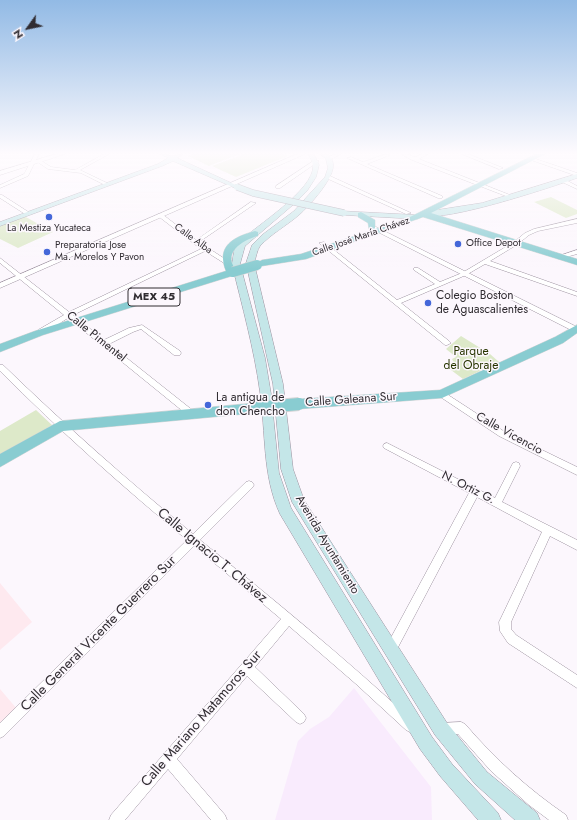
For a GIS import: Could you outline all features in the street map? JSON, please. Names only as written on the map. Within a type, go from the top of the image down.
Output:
[{"type":"main road","points":[[0,224],[83,192]]},
{"type":"main road","points":[[250,192],[361,215],[368,218],[372,222],[375,229]]},
{"type":"main road","name":"Avenida Ayuntamiento","points":[[302,192],[276,217],[241,244],[237,255],[236,264],[260,358],[266,394],[273,473],[285,510],[426,742],[451,776],[491,820]]},
{"type":"main road","name":"Avenida Ayuntamiento","points":[[315,192],[298,213],[265,237],[255,247],[250,263],[278,384],[287,469],[298,502],[441,729],[481,778],[530,820]]},
{"type":"main road","name":"Calle José María Chávez","points":[[375,229],[450,192]]},
{"type":"main road","name":"Calle José María Chávez","points":[[0,348],[73,318],[259,264],[303,257],[325,246],[420,216],[467,192]]},
{"type":"main road","points":[[346,211],[420,216],[464,210],[527,192]]},
{"type":"main road","points":[[361,215],[405,215]]},
{"type":"main road","points":[[420,216],[577,262]]},
{"type":"main road","points":[[232,273],[226,262],[228,250],[234,242],[243,237],[255,234]]},
{"type":"main road","name":"Calle Galeana Sur","points":[[0,461],[60,426],[299,404],[442,394],[559,340],[577,329]]},
{"type":"street","points":[[0,286],[160,215],[216,192]]},
{"type":"street","points":[[359,192],[405,215]]},
{"type":"street","points":[[429,192],[440,197]]},
{"type":"street","points":[[501,192],[513,197]]},
{"type":"street","points":[[0,196],[27,213]]},
{"type":"street","points":[[196,242],[253,203]]},
{"type":"street","name":"Calle Alba","points":[[160,215],[205,249],[226,262]]},
{"type":"street","points":[[396,302],[464,274],[516,243],[527,234],[536,230],[577,221]]},
{"type":"street","points":[[375,229],[577,329]]},
{"type":"street","points":[[325,246],[447,343]]},
{"type":"street","points":[[73,318],[205,249]]},
{"type":"street","points":[[559,257],[577,252]]},
{"type":"street","name":"Calle Pimentel","points":[[0,260],[192,415]]},
{"type":"street","points":[[486,262],[577,294]]},
{"type":"street","points":[[416,269],[439,284]]},
{"type":"street","points":[[104,343],[131,330],[142,327],[176,353]]},
{"type":"street","name":"Calle Ignacio T. Chávez","points":[[0,367],[60,426],[192,540],[359,678],[426,742]]},
{"type":"street","name":"Calle Vicencio","points":[[442,394],[502,434],[577,471]]},
{"type":"street","name":"N. Ortiz G.","points":[[387,446],[577,545]]},
{"type":"street","points":[[497,503],[516,466]]},
{"type":"street","name":"Calle General Vicente Guerrero Sur","points":[[0,732],[248,485]]},
{"type":"street","points":[[391,649],[475,492]]},
{"type":"street","points":[[548,530],[505,622],[506,631],[512,639],[577,682]]},
{"type":"street","name":"Calle Mariano Matamoros Sur","points":[[116,820],[288,619]]},
{"type":"street","points":[[246,667],[300,718]]},
{"type":"street","points":[[441,729],[461,728],[482,754],[522,792],[561,820]]},
{"type":"street","points":[[168,758],[220,820]]},
{"type":"shaded area","points":[[0,583],[32,622],[0,650]]},
{"type":"shaded area","points":[[354,688],[431,787],[432,820],[275,820],[298,741],[310,729],[329,717]]},
{"type":"shaded area","points":[[0,689],[17,709],[0,726]]},
{"type":"green space","points":[[551,197],[577,210],[577,214],[566,218],[534,202]]},
{"type":"green space","points":[[24,216],[53,232],[18,248],[0,239],[0,226]]},
{"type":"green space","name":"Parque del Obraje","points":[[461,336],[490,354],[499,362],[463,379],[447,367],[454,363],[452,359],[456,357],[446,349]]},
{"type":"green space","points":[[36,410],[52,425],[0,457],[0,431]]},
{"type":"place","name":"La Mestiza Yucateca","points":[[49,217]]},
{"type":"place","name":"Office Depot","points":[[458,244]]},
{"type":"place","name":"Preparatoria Jose Ma. Morelos Y Pavon","points":[[47,252]]},
{"type":"place","name":"Colegio Boston de Aguascalientes","points":[[428,303]]},
{"type":"place","name":"La antigua de don Chencho","points":[[208,405]]}]
